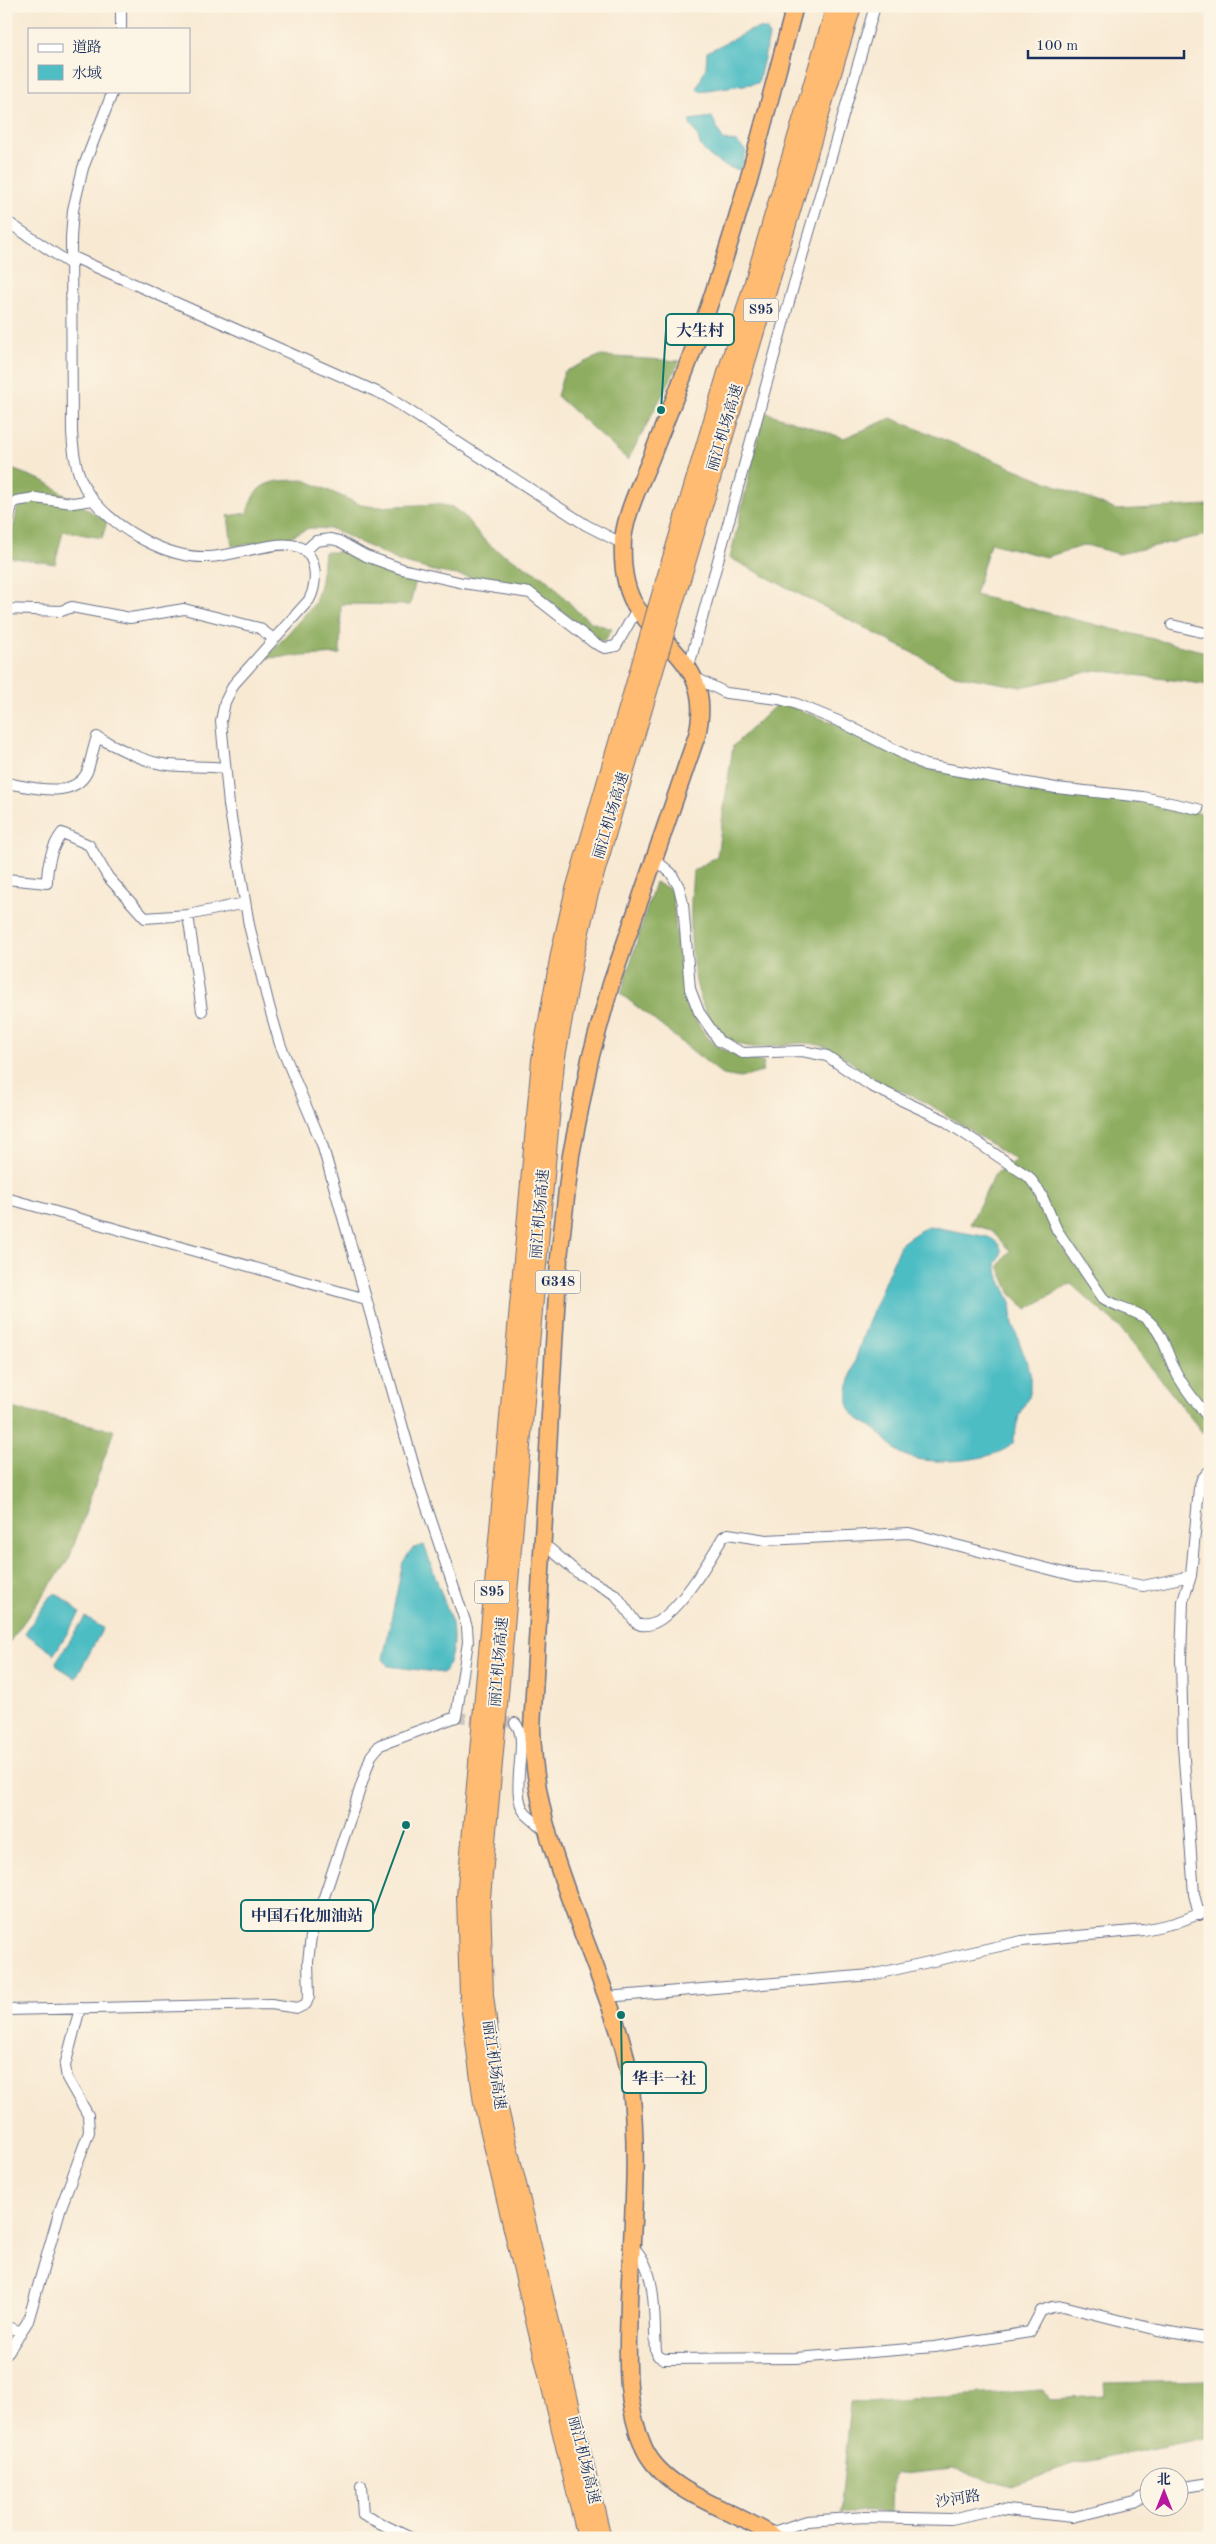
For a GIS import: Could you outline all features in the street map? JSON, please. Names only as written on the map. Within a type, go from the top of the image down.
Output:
[{"type":"highway","name":"G348","points":[[773,2536],[682,2488],[658,2468],[647,2453],[636,2424],[628,2383],[634,2149],[631,2088],[622,2040],[546,1831],[534,1771],[532,1728],[559,1258],[571,1154],[583,1091],[600,1021],[627,934],[700,725],[700,695],[692,672],[637,608],[625,578],[623,544],[629,512],[683,377],[708,307],[795,6]]},
{"type":"highway","name":"丽江机场高速","points":[[665,609],[836,6]]},
{"type":"highway","name":"丽江机场高速","points":[[587,2538],[483,2103],[469,1996],[466,1897],[478,1738],[541,1060],[560,954],[574,893],[652,652],[852,6]]},
{"type":"highway","name":"丽江机场高速","points":[[602,2538],[498,2101],[484,1995],[481,1898],[556,1062],[574,957],[588,897],[652,652]]},
{"type":"street","points":[[121,6],[121,28]]},
{"type":"street","points":[[875,6],[795,281],[692,672],[726,693],[779,699],[794,703],[843,723],[924,765],[1056,788],[1142,797],[1198,808]]},
{"type":"street","points":[[6,2010],[271,2004],[298,2008],[304,2006],[309,1999],[308,1962],[311,1936],[371,1756],[380,1746],[456,1717],[468,1642],[467,1627],[420,1484],[322,1144],[280,1044],[258,966],[245,904],[224,768],[221,721],[225,702],[234,684],[305,605],[314,589],[315,571],[305,551],[297,546],[286,545],[218,556],[197,557],[175,554],[154,546],[114,519],[93,500],[79,472],[73,442],[72,224],[79,182],[113,92]]},
{"type":"street","points":[[6,221],[71,261],[386,396],[586,525],[623,544]]},
{"type":"street","points":[[6,530],[12,505],[23,499],[35,498],[73,503],[93,500]]},
{"type":"street","points":[[305,551],[316,541],[331,539],[366,556],[402,569],[463,583],[530,593],[594,643],[605,648],[616,646],[637,608]]},
{"type":"street","points":[[6,609],[61,611],[72,607],[130,618],[184,608],[259,628],[274,639]]},
{"type":"street","points":[[1172,625],[1210,634]]},
{"type":"street","points":[[6,783],[42,789],[66,788],[81,781],[87,772],[97,737],[159,764],[224,768]]},
{"type":"street","points":[[6,879],[48,884],[50,857],[55,842],[62,833],[89,845],[108,877],[145,918],[188,915],[245,904]]},
{"type":"street","points":[[654,858],[671,873],[679,887],[683,904],[690,989],[699,1012],[719,1041],[743,1053],[802,1051],[827,1056],[871,1086],[944,1120],[1030,1177],[1040,1192],[1057,1230],[1103,1298],[1110,1303],[1133,1311],[1154,1326],[1167,1347],[1176,1373],[1210,1420]]},
{"type":"street","points":[[188,915],[202,1011]]},
{"type":"street","points":[[6,1198],[366,1299]]},
{"type":"street","points":[[1199,1914],[1194,1894],[1183,1746],[1181,1669],[1183,1601],[1191,1576],[1199,1488],[1202,1479],[1210,1470]]},
{"type":"street","points":[[542,1546],[550,1549],[578,1573],[616,1595],[636,1623],[642,1626],[656,1624],[668,1615],[694,1584],[723,1537],[728,1534],[766,1540],[910,1532],[1076,1576],[1105,1578],[1143,1586],[1191,1576]]},
{"type":"street","points":[[515,1723],[522,1735],[518,1769],[522,1805],[525,1812],[546,1831]]},
{"type":"street","points":[[606,1997],[871,1975],[1022,1941],[1144,1930],[1210,1910]]},
{"type":"street","points":[[6,2355],[28,2321],[36,2300],[60,2210],[89,2132],[88,2115],[68,2078],[65,2066],[80,2008]]},
{"type":"street","points":[[631,2245],[642,2256],[648,2270],[656,2350],[658,2356],[664,2359],[796,2358],[934,2347],[1014,2337],[1030,2332],[1041,2312],[1058,2306],[1158,2330],[1210,2339]]},
{"type":"street","points":[[6,2326],[21,2332]]},
{"type":"street","points":[[1188,2486],[1210,2483]]},
{"type":"street","points":[[362,2486],[363,2515],[411,2538]]},
{"type":"street","name":"沙河路","points":[[773,2536],[806,2521],[865,2517],[951,2519],[997,2509],[1073,2517],[1138,2500]]},
{"type":"green space","points":[[599,356],[680,361],[628,460],[557,396],[564,372]]},
{"type":"green space","points":[[764,412],[844,438],[891,418],[1116,510],[1210,505],[1210,534],[1119,554],[1086,545],[1046,557],[990,543],[975,595],[1210,653],[1210,685],[1097,670],[1021,687],[955,675],[730,558]]},
{"type":"green space","points":[[6,467],[44,481],[107,522],[102,538],[63,531],[55,564],[7,557],[18,506],[6,503]]},
{"type":"green space","points":[[305,480],[361,505],[376,507],[437,504],[452,507],[464,516],[483,539],[495,549],[547,579],[579,613],[591,622],[612,629],[604,642],[597,639],[536,591],[507,583],[438,572],[401,562],[332,529],[309,528],[281,541],[232,546],[228,516],[247,513],[255,493],[261,487],[275,482]]},
{"type":"green space","points":[[324,552],[349,552],[364,562],[417,576],[410,605],[341,604],[340,654],[266,658],[315,603],[321,581]]},
{"type":"green space","points":[[779,702],[841,726],[923,768],[1142,800],[1198,812],[1210,817],[1210,1432],[1202,1432],[1120,1328],[1071,1284],[1027,1309],[1011,1294],[999,1266],[1010,1251],[991,1230],[970,1224],[995,1174],[1016,1160],[939,1110],[913,1096],[882,1083],[828,1048],[810,1043],[753,1047],[730,1040],[713,1024],[702,1002],[695,976],[691,919],[693,871],[717,856],[733,746]]},
{"type":"green space","points":[[655,882],[672,890],[678,952],[687,995],[694,1015],[704,1032],[717,1046],[733,1054],[764,1063],[762,1072],[740,1078],[723,1075],[621,994]]},
{"type":"green space","points":[[6,1407],[114,1430],[69,1559],[8,1644],[6,1643]]},
{"type":"green space","points":[[1210,2381],[1210,2437],[1075,2464],[1012,2486],[952,2469],[893,2475],[892,2512],[840,2512],[851,2403],[1043,2390],[1049,2399],[1105,2396],[1104,2383]]},
{"type":"water","points":[[760,28],[767,30],[769,37],[758,83],[699,91],[697,88],[706,67],[707,52],[749,31]]},
{"type":"water","points":[[712,117],[723,140],[737,142],[746,151],[741,169],[731,168],[720,163],[706,153],[701,146],[696,132],[690,125],[690,120]]},
{"type":"water","points":[[928,1226],[988,1237],[999,1245],[1001,1255],[996,1263],[998,1275],[1011,1302],[1013,1325],[1030,1371],[1030,1394],[1019,1415],[1013,1443],[1005,1449],[977,1458],[944,1461],[904,1455],[896,1450],[876,1430],[855,1416],[848,1402],[849,1388],[859,1348],[900,1245]]},
{"type":"water","points":[[424,1545],[452,1623],[452,1649],[447,1667],[443,1673],[388,1666],[383,1659],[403,1562],[412,1549]]},
{"type":"water","points":[[54,1594],[58,1594],[80,1613],[54,1654],[25,1633],[48,1599]]},
{"type":"water","points":[[85,1617],[103,1628],[76,1678],[57,1666],[56,1662]]},
{"type":"tunnel","points":[[456,1717],[515,1723]]},
{"type":"place","name":"大生村","points":[[661,410]]},
{"type":"place","name":"中国石化加油站","points":[[406,1825]]},
{"type":"place","name":"华丰一社","points":[[621,2015]]}]
